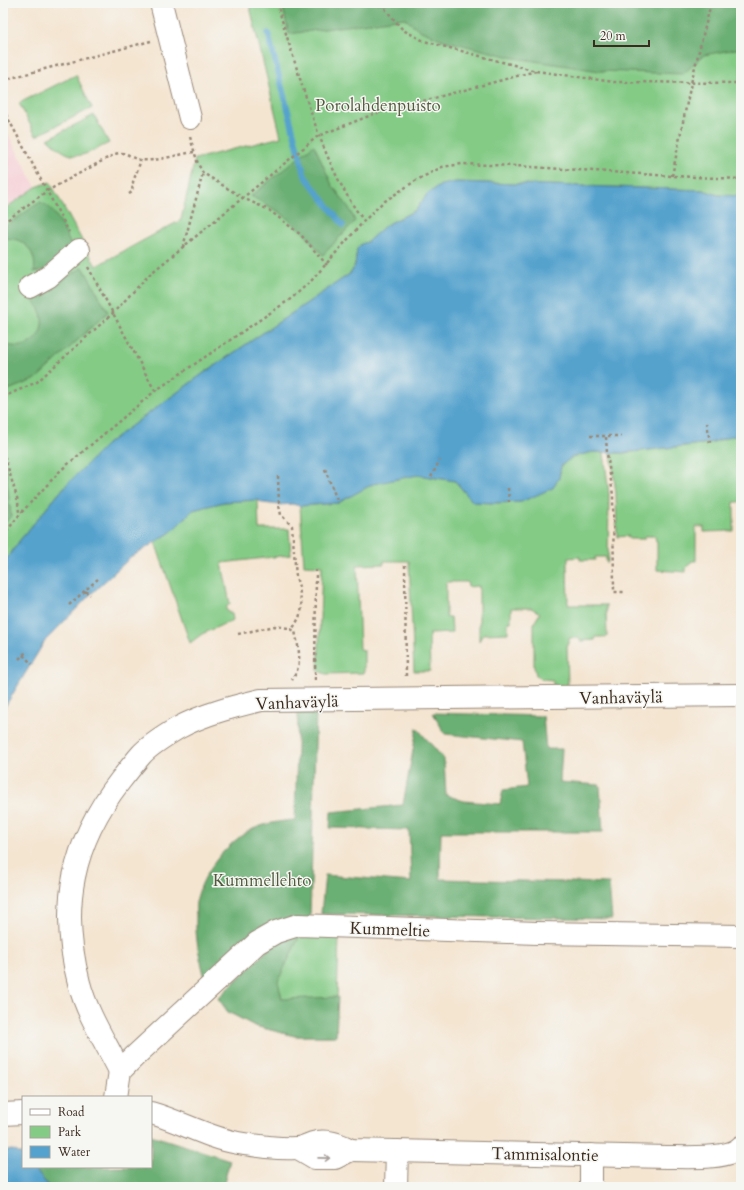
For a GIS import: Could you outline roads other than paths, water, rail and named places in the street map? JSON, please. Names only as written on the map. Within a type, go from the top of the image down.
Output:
[{"type":"street","points":[[161,3],[190,118]]},
{"type":"street","points":[[30,287],[48,277],[79,250]]},
{"type":"street","name":"Vanhaväylä","points":[[120,1072],[90,1012],[82,991],[73,958],[69,918],[74,875],[79,855],[98,814],[110,794],[142,754],[178,728],[218,710],[261,700],[741,695]]},
{"type":"street","name":"Kummeltie","points":[[120,1072],[257,942],[276,932],[298,925],[537,933],[741,936]]},
{"type":"street","points":[[116,1096],[120,1072]]},
{"type":"street","points":[[3,1114],[22,1113]]},
{"type":"street","name":"Tammisalontie","points":[[152,1113],[203,1133],[236,1142],[271,1147],[298,1148],[315,1142],[335,1142],[351,1150],[694,1157],[717,1156],[740,1150]]},
{"type":"street","points":[[396,1187],[397,1151]]},
{"type":"street","points":[[591,1155],[591,1187]]},
{"type":"water","points":[[456,182],[703,190],[718,195],[741,196],[741,437],[732,436],[710,443],[622,453],[593,452],[572,457],[561,466],[559,478],[553,488],[521,502],[473,502],[455,481],[418,475],[373,484],[338,503],[300,506],[292,504],[279,505],[263,503],[258,500],[224,502],[193,510],[171,532],[130,558],[90,595],[45,641],[3,710],[3,564],[20,540],[66,485],[108,443],[201,375],[351,273],[355,265],[357,249],[361,244],[367,242],[386,225],[416,210],[427,194],[441,185]]},
{"type":"water","points":[[13,1150],[22,1154],[22,1168],[34,1168],[49,1187],[3,1187],[3,1151]]},
{"type":"waterway","points":[[268,33],[305,176],[343,225]]},
{"type":"park label","name":"Porolahdenpuisto","points":[[378,105]]},
{"type":"park label","name":"Kummellehto","points":[[262,880]]}]
